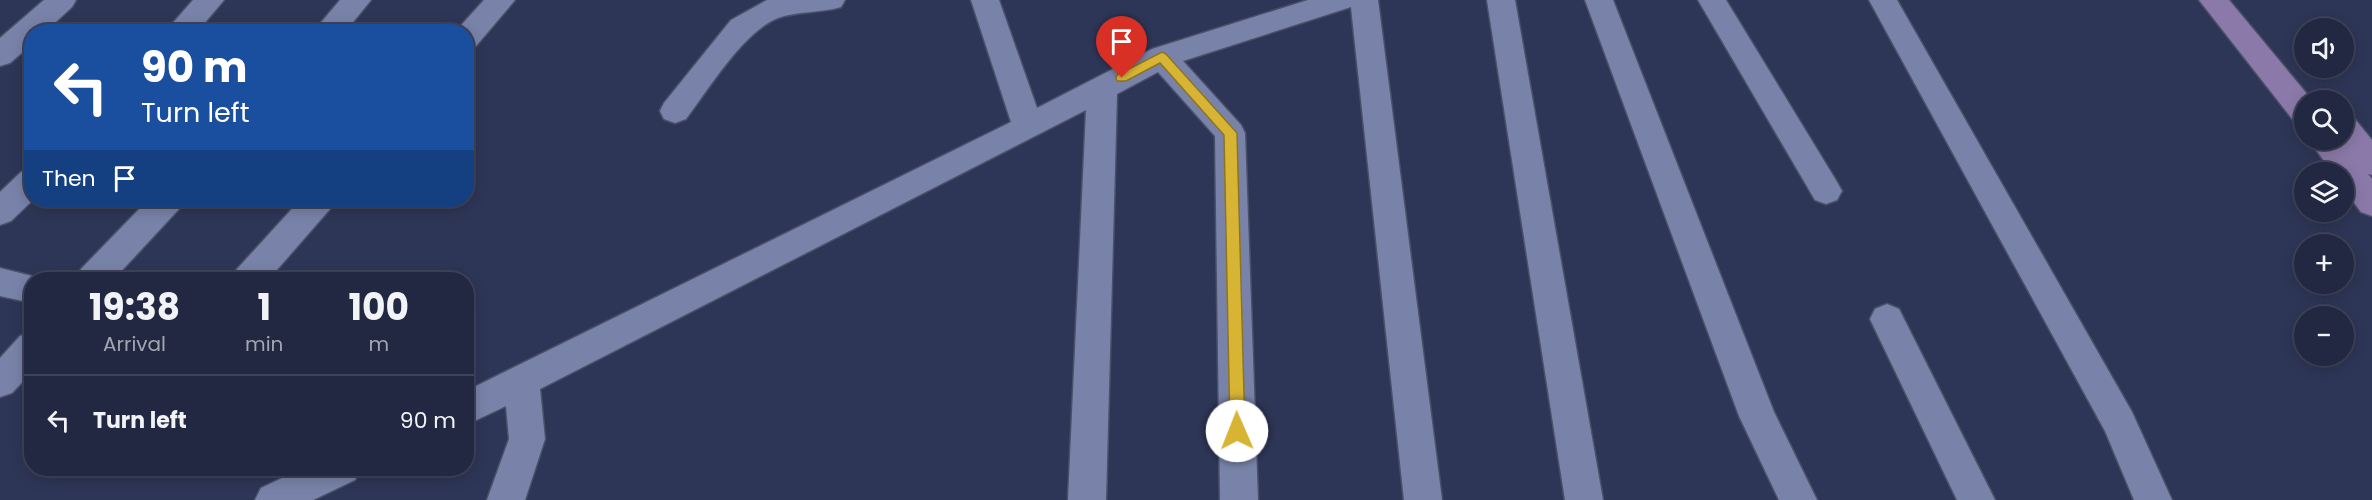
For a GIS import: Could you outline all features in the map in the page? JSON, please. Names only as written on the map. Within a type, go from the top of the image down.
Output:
[{"type":"street","points":[[35,24],[62,0]]},
{"type":"street","points":[[187,24],[210,0]]},
{"type":"street","points":[[334,24],[357,0]]},
{"type":"street","points":[[474,29],[501,0]]},
{"type":"street","points":[[675,111],[741,27],[771,9],[831,0]]},
{"type":"street","points":[[985,0],[1028,127]]},
{"type":"street","points":[[474,405],[1028,127],[1162,57],[1341,0]]},
{"type":"street","points":[[1364,0],[1423,500]]},
{"type":"street","points":[[1501,0],[1584,500]]},
{"type":"street","points":[[1599,0],[1757,416],[1798,500]]},
{"type":"street","points":[[1712,0],[1826,191]]},
{"type":"street","points":[[1883,0],[2119,423],[2153,500]]},
{"type":"street","points":[[2213,0],[2294,100]]},
{"type":"street","points":[[2242,0],[2315,90]]},
{"type":"street","points":[[0,55],[24,34]]},
{"type":"street","points":[[1162,57],[1230,133],[1239,500]]},
{"type":"street","points":[[1087,500],[1102,89]]},
{"type":"street","points":[[2354,140],[2372,163]]},
{"type":"street","points":[[2332,150],[2372,203]]},
{"type":"street","points":[[0,213],[24,189]]},
{"type":"street","points":[[100,272],[161,207]]},
{"type":"street","points":[[255,272],[313,207]]},
{"type":"street","points":[[0,282],[24,287]]},
{"type":"street","points":[[1887,319],[1976,500]]},
{"type":"street","points":[[0,382],[24,356]]},
{"type":"street","points":[[506,500],[526,440],[522,382]]},
{"type":"street","points":[[274,500],[325,476]]},
{"type":"route","points":[[1122,78],[1162,57],[1230,133],[1237,431]]}]
